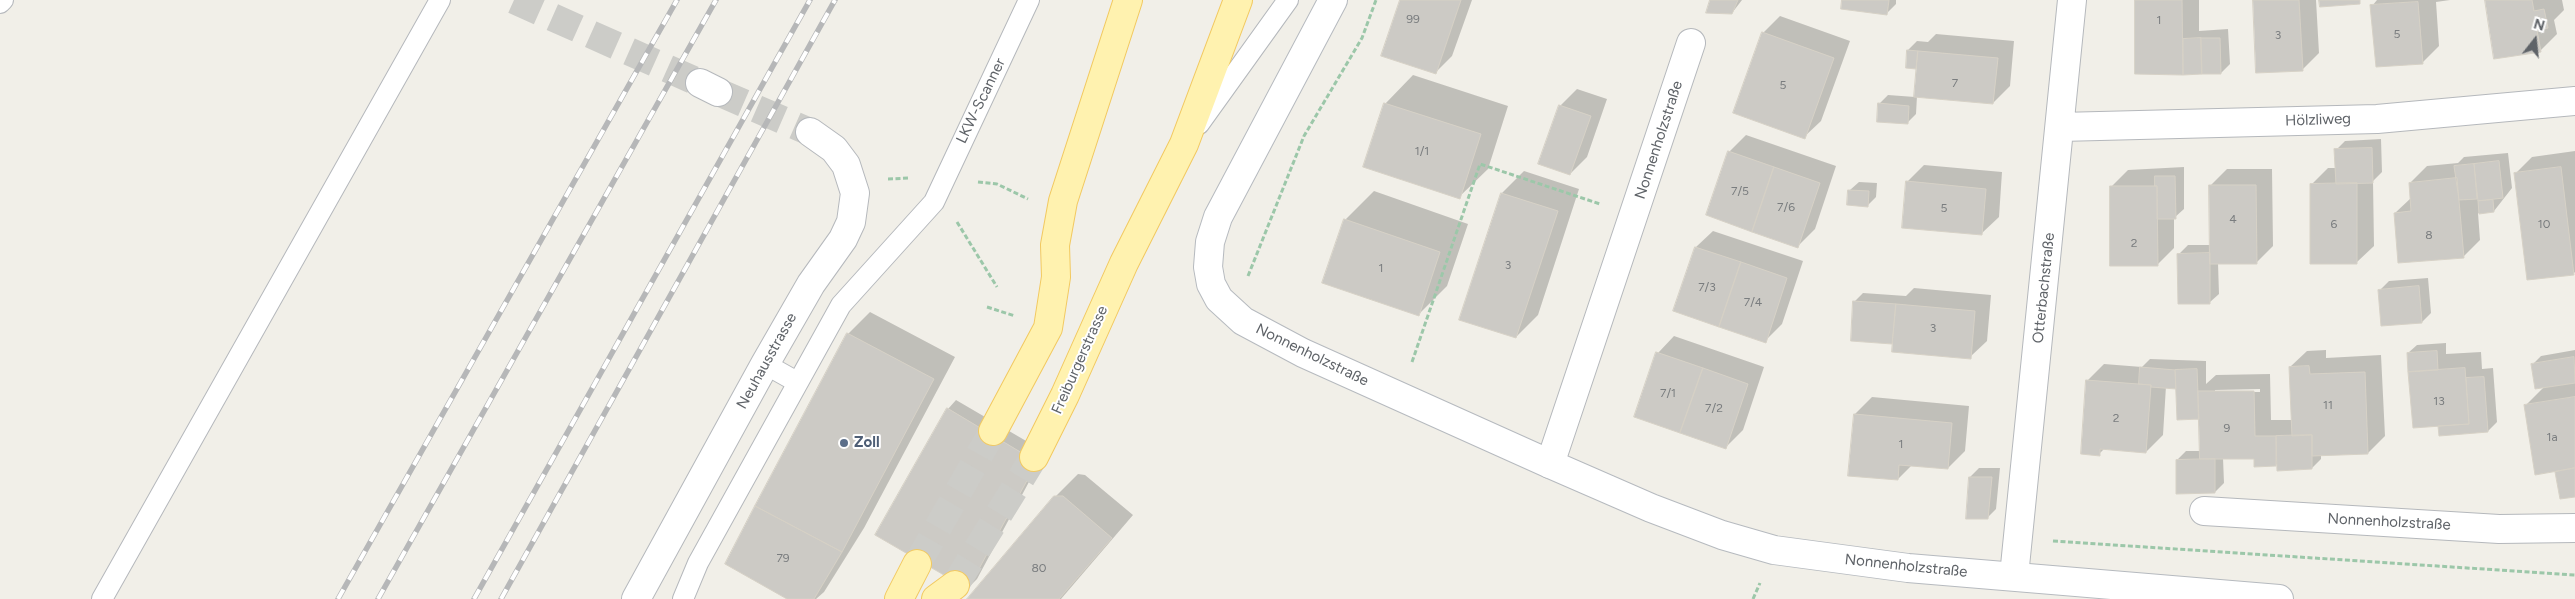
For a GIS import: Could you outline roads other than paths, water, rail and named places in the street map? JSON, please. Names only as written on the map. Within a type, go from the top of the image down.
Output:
[{"type":"main road","points":[[993,431],[1048,328],[1056,277],[1055,245],[1061,212],[1128,0]]},
{"type":"main road","name":"Freiburgerstrasse","points":[[1034,457],[1124,263],[1184,144],[1238,0]]},
{"type":"main road","points":[[1048,328],[1089,342]]},
{"type":"main road","points":[[899,599],[917,564]]},
{"type":"street","name":"Nonnenholzstraße","points":[[1333,0],[1223,209],[1213,234],[1208,267],[1211,284],[1219,299],[1233,314],[1271,338],[1550,464],[1651,508],[1722,535],[1774,550],[1908,568],[2279,599]]},
{"type":"street","name":"Otterbachstraße","points":[[2014,576],[2072,0]]},
{"type":"street","name":"Nonnenholzstraße","points":[[1550,464],[1691,43]]},
{"type":"street","name":"Hölzliweg","points":[[2060,127],[2377,119],[2575,100]]},
{"type":"street","name":"Neuhausstrasse","points":[[636,599],[810,284],[843,239],[854,207],[853,180],[846,165],[834,149],[810,132]]},
{"type":"street","name":"Nonnenholzstraße","points":[[2204,511],[2499,529],[2575,528]]},
{"type":"lane","points":[[0,3],[3,0]]},
{"type":"lane","points":[[102,599],[440,0]]},
{"type":"lane","name":"LKW-Scanner","points":[[682,599],[698,563],[841,305],[934,202],[1030,0]]},
{"type":"lane","points":[[1184,144],[1288,0]]},
{"type":"lane","points":[[765,364],[797,382]]},
{"type":"tunnel","points":[[514,0],[700,83]]},
{"type":"tunnel","points":[[718,92],[810,132]]},
{"type":"tunnel","points":[[917,564],[993,431]]},
{"type":"tunnel","points":[[955,585],[1034,457]]},
{"type":"railway","points":[[338,599],[677,0]]},
{"type":"railway","points":[[378,599],[716,0]]},
{"type":"railway","points":[[474,599],[810,0]]},
{"type":"railway","points":[[501,599],[835,0]]},
{"type":"place","name":"Zoll","points":[[844,443]]}]
